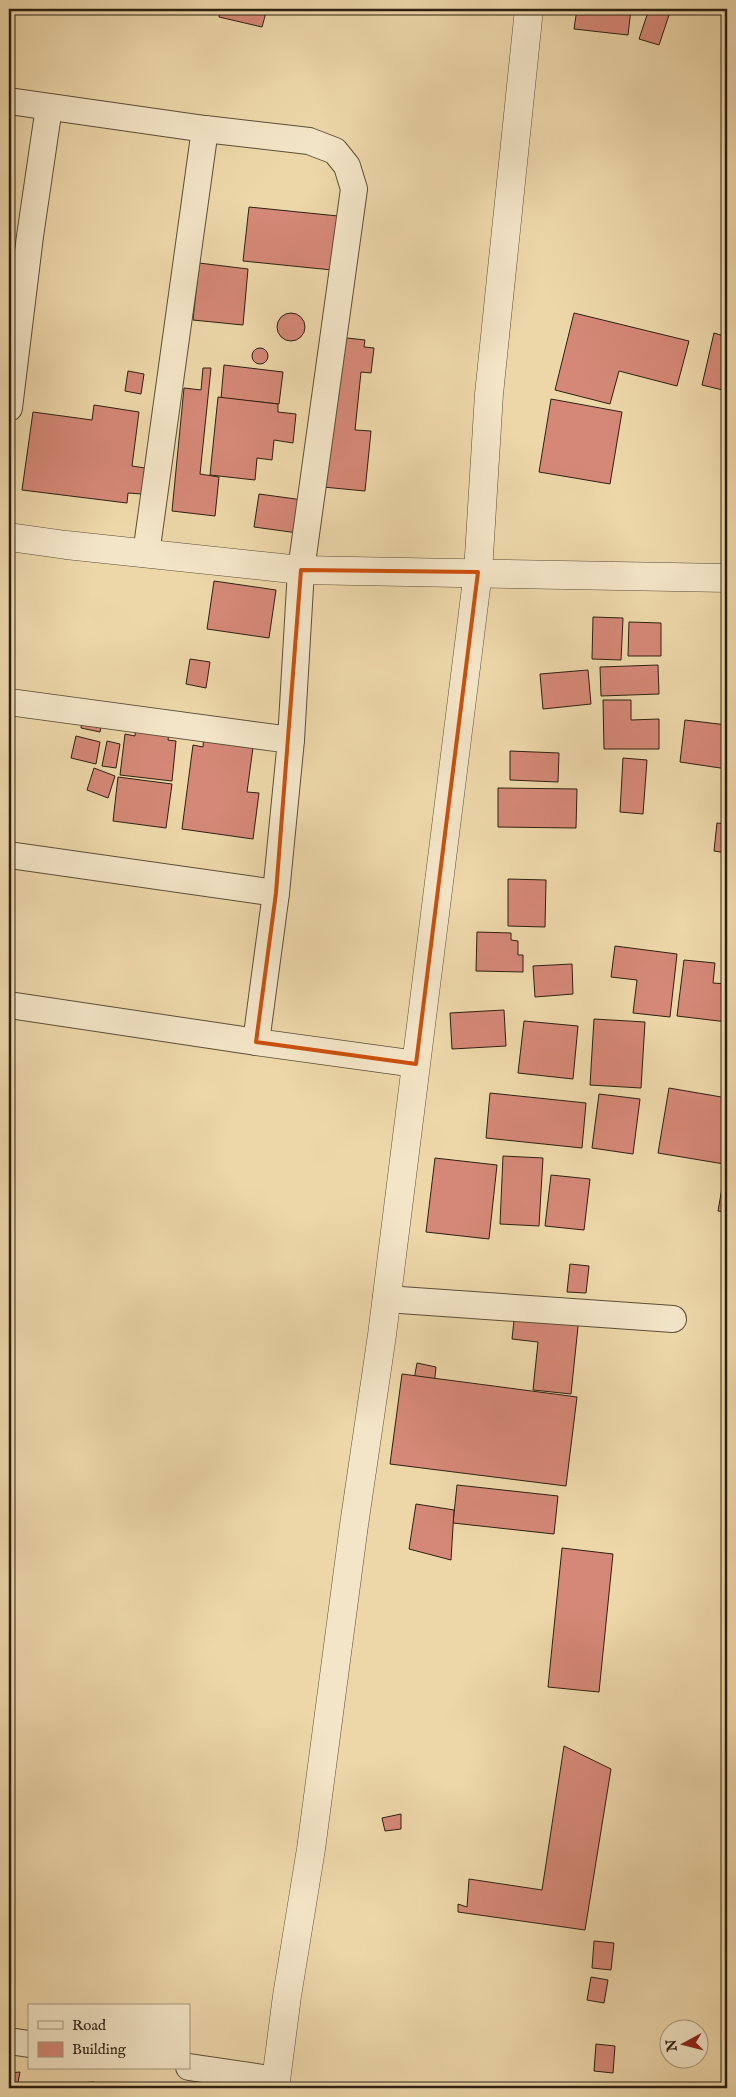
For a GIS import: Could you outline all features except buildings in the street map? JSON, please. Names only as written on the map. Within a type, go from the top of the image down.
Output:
[{"type":"street","points":[[190,2067],[275,2084],[311,1849],[352,1534],[386,1299],[478,572],[489,394],[529,9]]},
{"type":"street","points":[[9,101],[204,129],[309,141],[335,150],[347,166],[354,189],[301,570],[291,740],[276,893],[256,1042]]},
{"type":"street","points":[[9,408],[19,238],[49,107]]},
{"type":"street","points":[[146,554],[204,129]]},
{"type":"street","points":[[9,537],[146,554],[301,570],[727,578]]},
{"type":"street","points":[[9,702],[291,740]]},
{"type":"street","points":[[9,855],[276,893]]},
{"type":"street","points":[[9,1005],[416,1064]]},
{"type":"street","points":[[386,1299],[673,1319]]},
{"type":"street","points":[[9,2041],[28,2044]]},
{"type":"highlighted area","points":[[301,570],[478,572],[416,1064],[256,1042],[276,893]]}]
